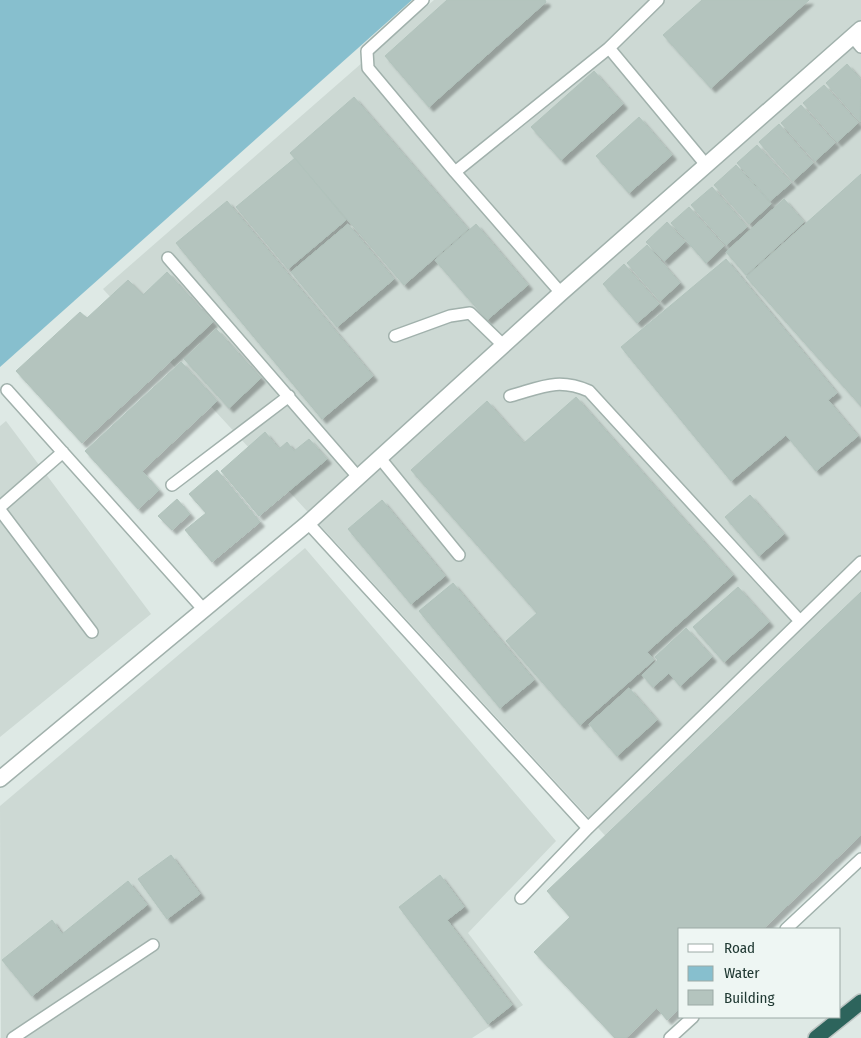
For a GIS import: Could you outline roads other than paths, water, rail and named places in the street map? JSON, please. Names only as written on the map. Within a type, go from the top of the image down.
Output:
[{"type":"highway","points":[[816,1038],[861,1002]]},
{"type":"street","points":[[0,778],[308,523],[560,293],[858,37]]},
{"type":"lane","points":[[423,0],[366,51],[368,68],[560,293]]},
{"type":"lane","points":[[455,172],[609,48],[658,0]]},
{"type":"lane","points":[[609,48],[707,166]]},
{"type":"lane","points":[[168,258],[358,476]]},
{"type":"lane","points":[[395,336],[450,316],[470,313],[503,344]]},
{"type":"lane","points":[[510,396],[558,383],[575,385],[588,391],[800,621]]},
{"type":"lane","points":[[7,390],[204,610]]},
{"type":"lane","points":[[172,485],[289,396]]},
{"type":"lane","points":[[63,452],[0,509],[92,632]]},
{"type":"lane","points":[[379,457],[459,555]]},
{"type":"lane","points":[[308,523],[588,828]]},
{"type":"lane","points":[[521,898],[588,828],[861,562]]},
{"type":"lane","points":[[787,928],[861,859]]},
{"type":"lane","points":[[13,1038],[153,945]]},
{"type":"lane","points":[[670,1038],[691,1018]]},
{"type":"water","points":[[0,0],[412,0],[0,367]]}]
